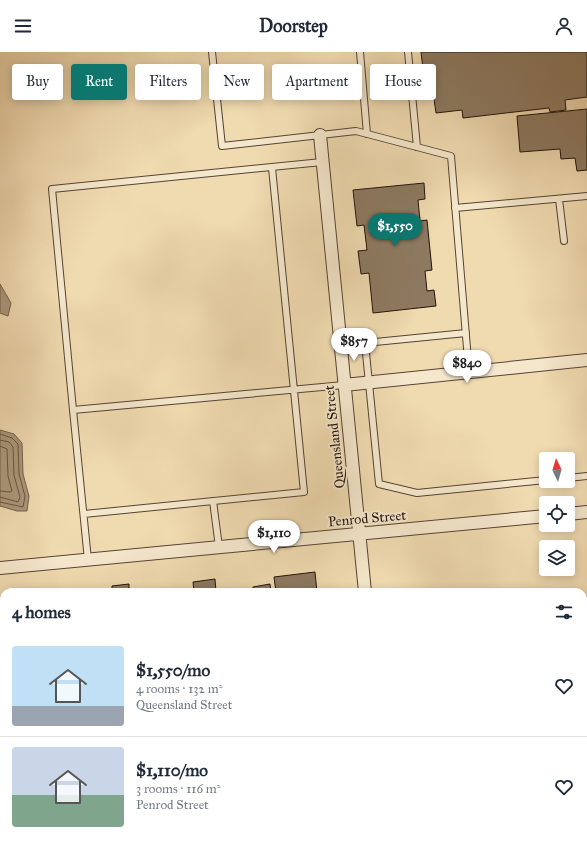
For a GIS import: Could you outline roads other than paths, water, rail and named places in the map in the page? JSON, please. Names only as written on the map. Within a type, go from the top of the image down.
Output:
[{"type":"street","name":"Queensland Street","points":[[320,135],[365,588]]},
{"type":"street","points":[[344,385],[587,360]]},
{"type":"street","points":[[575,513],[587,512]]},
{"type":"street","name":"Penrod Street","points":[[0,568],[539,517]]},
{"type":"lane","points":[[212,52],[222,146],[356,131],[451,156],[469,372]]},
{"type":"lane","points":[[360,52],[367,134]]},
{"type":"lane","points":[[408,52],[417,147]]},
{"type":"lane","points":[[88,560],[52,189],[322,162]]},
{"type":"lane","points":[[84,514],[304,492],[272,168]]},
{"type":"lane","points":[[455,208],[587,196]]},
{"type":"lane","points":[[559,199],[564,241]]},
{"type":"lane","points":[[466,333],[365,343],[378,484],[417,493],[539,481]]},
{"type":"lane","points":[[73,410],[344,385]]},
{"type":"lane","points":[[575,477],[587,476]]},
{"type":"lane","points":[[213,501],[219,547]]},
{"type":"water","points":[[0,284],[11,303],[8,316],[0,313]]},
{"type":"water","points":[[0,430],[14,434],[22,443],[23,474],[29,496],[27,511],[17,511],[0,506]]}]
